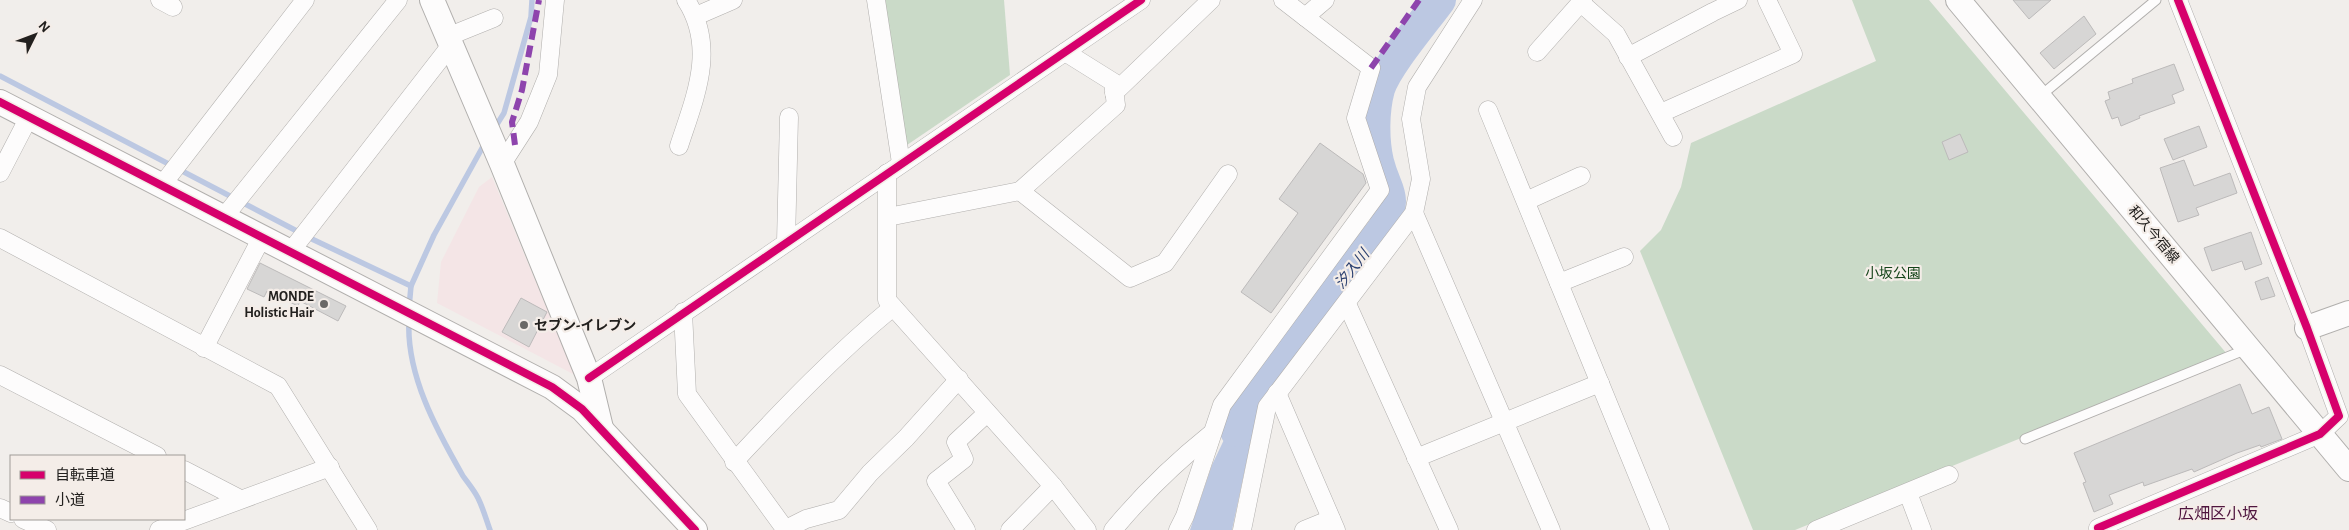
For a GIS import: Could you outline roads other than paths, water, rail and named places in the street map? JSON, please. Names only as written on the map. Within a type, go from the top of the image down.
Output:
[{"type":"street","points":[[172,172],[304,0]]},
{"type":"street","points":[[235,203],[398,0]]},
{"type":"street","points":[[432,0],[502,164],[589,378],[601,428]]},
{"type":"street","points":[[502,164],[529,122],[548,74],[555,0]]},
{"type":"street","points":[[679,146],[695,98],[703,60],[696,16],[686,0]]},
{"type":"street","points":[[696,16],[733,0]]},
{"type":"street","points":[[876,0],[894,168],[888,217],[887,300],[1053,486],[1081,527]]},
{"type":"street","points":[[589,378],[1141,0]]},
{"type":"street","points":[[1114,93],[1211,0]]},
{"type":"street","points":[[1178,530],[1185,516],[1222,405],[1380,190],[1356,118],[1371,68],[1283,0]]},
{"type":"street","points":[[1305,17],[1325,0]]},
{"type":"street","points":[[1242,530],[1266,407],[1347,304],[1414,213],[1421,180],[1411,119],[1417,88],[1473,0]]},
{"type":"street","points":[[1628,58],[1738,0]]},
{"type":"street","points":[[1661,113],[1793,54],[1766,0]]},
{"type":"street","name":"和久今宿線","points":[[1958,0],[2348,466]]},
{"type":"street","points":[[2098,528],[2320,434],[2339,416],[2307,328],[2178,0]]},
{"type":"street","points":[[1537,52],[1582,1],[1616,34],[1673,137]]},
{"type":"street","points":[[295,245],[449,41],[494,18]]},
{"type":"street","points":[[888,217],[1020,191],[1116,105],[1113,82],[1065,52]]},
{"type":"street","points":[[0,102],[29,117],[172,172],[235,203],[262,236],[295,245],[552,387],[568,397],[601,428],[695,530]]},
{"type":"street","points":[[1488,110],[1660,530]]},
{"type":"street","points":[[0,173],[29,117]]},
{"type":"street","points":[[786,242],[789,118]]},
{"type":"street","points":[[1020,191],[1130,278],[1165,263],[1228,174]]},
{"type":"street","points":[[1526,201],[1581,176]]},
{"type":"street","points":[[1414,213],[1551,530]]},
{"type":"street","points":[[204,348],[262,236]]},
{"type":"street","points":[[0,238],[278,386],[368,530]]},
{"type":"street","points":[[1559,283],[1624,257]]},
{"type":"street","points":[[1347,304],[1449,530]]},
{"type":"street","points":[[734,462],[796,396],[858,336],[893,307]]},
{"type":"street","points":[[683,312],[687,394],[734,462],[785,530],[806,519],[839,510],[870,473],[906,438],[959,379]]},
{"type":"street","points":[[2307,328],[2349,313]]},
{"type":"street","points":[[0,375],[156,455]]},
{"type":"street","points":[[1416,458],[1600,383]]},
{"type":"street","points":[[1277,393],[1334,524],[1304,530]]},
{"type":"street","points":[[966,530],[936,481],[964,459],[956,442],[987,413]]},
{"type":"street","points":[[1113,530],[1131,509],[1190,451],[1212,434]]},
{"type":"street","points":[[159,530],[330,467]]},
{"type":"street","points":[[185,471],[240,499]]},
{"type":"street","points":[[1819,529],[1949,475]]},
{"type":"street","points":[[1010,530],[1053,486]]},
{"type":"street","points":[[1908,493],[1922,530]]},
{"type":"street","points":[[25,520],[47,530]]},
{"type":"lane","points":[[2039,96],[2156,0]]},
{"type":"lane","points":[[2026,439],[2248,348]]},
{"type":"water","points":[[1302,351],[1257,412],[1232,530],[1190,530],[1212,465],[1240,406]]},
{"type":"waterway","points":[[494,129],[504,113],[531,17],[532,0]]},
{"type":"waterway","name":"汐入川","points":[[1236,431],[1258,388],[1384,228],[1390,207],[1390,199],[1381,173],[1375,144],[1374,126],[1379,89],[1383,79],[1398,56],[1440,0]]},
{"type":"waterway","points":[[0,76],[314,240],[411,286]]},
{"type":"waterway","points":[[409,308],[411,286],[434,235],[486,141]]},
{"type":"waterway","points":[[409,320],[412,361],[425,401],[453,458],[478,498],[490,530]]},
{"type":"place","name":"MONDE Holistic Hair","points":[[324,304]]},
{"type":"place","name":"セブン-イレブン","points":[[524,325]]},
{"type":"district","name":"広畑区小坂","points":[[2218,513]]},
{"type":"park label","name":"小坂公園","points":[[1893,273]]}]
